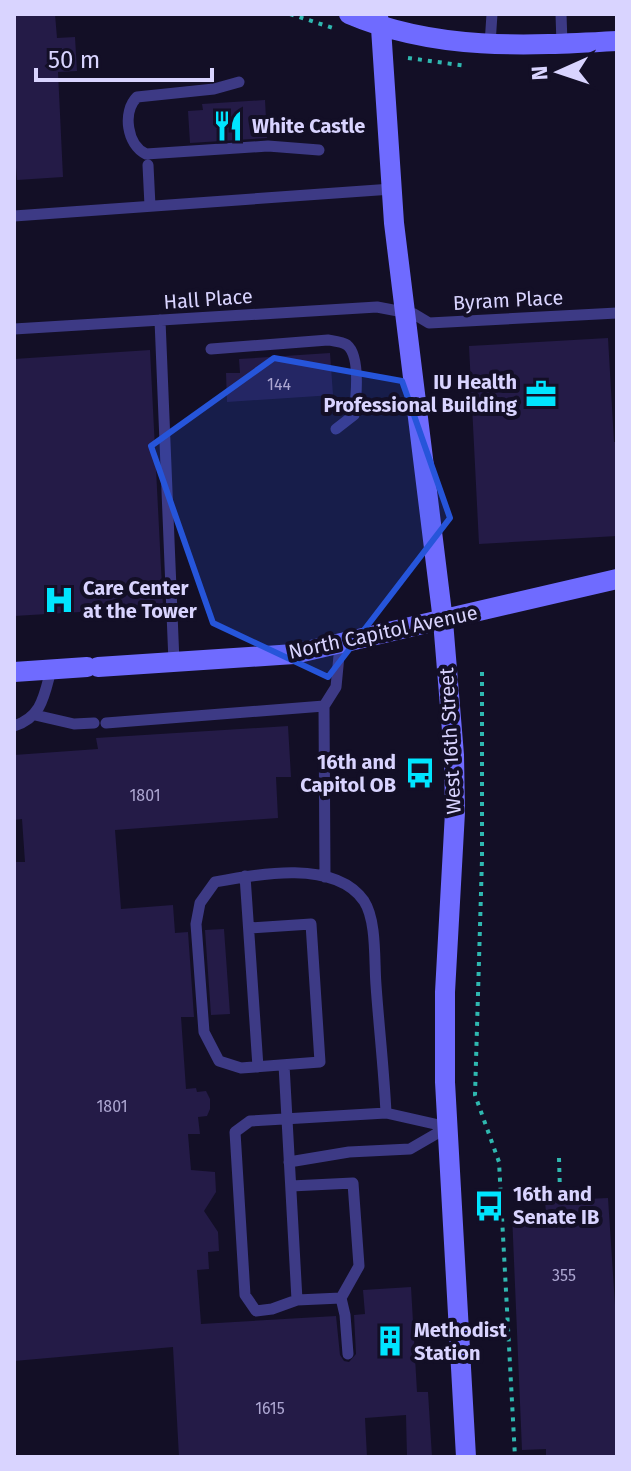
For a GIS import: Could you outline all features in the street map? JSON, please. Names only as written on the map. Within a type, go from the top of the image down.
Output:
[{"type":"main road","points":[[349,14],[381,19],[428,39],[490,44],[617,41]]},
{"type":"main road","name":"West 16th Street","points":[[381,19],[404,312],[443,621],[455,777],[445,992],[448,1127],[466,1457]]},
{"type":"main road","name":"North Capitol Avenue","points":[[14,672],[294,654],[617,579]]},
{"type":"lane","points":[[490,44],[492,14]]},
{"type":"lane","points":[[561,14],[562,44]]},
{"type":"lane","points":[[239,82],[214,89],[137,97],[130,110],[133,144],[146,154],[268,146],[319,150]]},
{"type":"lane","points":[[148,165],[150,206]]},
{"type":"lane","points":[[14,216],[392,189]]},
{"type":"lane","name":"Hall Place","points":[[14,329],[377,307],[404,312]]},
{"type":"lane","name":"Byram Place","points":[[404,312],[429,323],[617,313]]},
{"type":"lane","points":[[160,320],[157,384],[174,662]]},
{"type":"lane","points":[[211,349],[328,340],[346,344],[355,354],[357,393],[354,415],[336,429]]},
{"type":"lane","points":[[325,877],[324,706],[336,687],[340,645]]},
{"type":"lane","points":[[14,726],[35,715],[42,706],[51,670]]},
{"type":"lane","points":[[35,715],[74,724],[324,706]]},
{"type":"lane","points":[[249,928],[311,924],[320,1062],[241,1068],[219,1061],[204,1032],[196,924],[200,903],[215,882],[245,876],[313,873],[345,883],[365,902],[374,938],[386,1113]]},
{"type":"lane","points":[[245,876],[258,1067]]},
{"type":"lane","points":[[284,1065],[297,1300]]},
{"type":"lane","points":[[341,1298],[297,1300],[256,1311],[245,1295],[235,1132],[250,1121],[386,1113],[448,1127]]},
{"type":"lane","points":[[289,1162],[349,1152],[410,1149],[448,1127]]},
{"type":"lane","points":[[291,1186],[353,1183],[359,1266],[341,1298],[348,1354]]},
{"type":"path","points":[[482,672],[482,859],[475,1095],[499,1162],[515,1457]]},
{"type":"path","points":[[559,1158],[560,1193]]},
{"type":"highlighted area","points":[[274,358],[402,381],[450,518],[328,677],[213,623],[151,446]]},
{"type":"building","points":[[14,14],[55,14],[57,38],[75,37],[77,71],[58,72],[63,177],[17,180]]},
{"type":"building","name":"White Castle","points":[[265,100],[267,138],[190,143],[188,111],[203,110],[202,104]]},
{"type":"building","name":"IU Health Professional Building","points":[[608,338],[614,442],[617,442],[617,536],[479,544],[469,346]]},
{"type":"building","points":[[150,350],[163,607],[14,616],[14,359]]},
{"type":"building","points":[[330,353],[333,395],[227,402],[226,373],[240,373],[239,359]]},
{"type":"building","points":[[288,726],[291,777],[276,777],[278,818],[115,830],[121,909],[173,905],[175,933],[188,932],[194,1017],[181,1017],[186,1089],[206,1091],[210,1099],[207,1116],[198,1117],[200,1134],[188,1134],[191,1170],[215,1172],[216,1192],[204,1211],[218,1232],[219,1251],[208,1252],[209,1269],[197,1270],[201,1324],[336,1316],[340,1355],[349,1362],[356,1354],[354,1315],[365,1314],[363,1290],[411,1287],[417,1392],[428,1392],[432,1457],[407,1457],[406,1415],[365,1418],[367,1457],[179,1457],[173,1347],[14,1361],[14,862],[25,862],[22,819],[14,820],[14,755],[98,749],[96,738]]},
{"type":"building","points":[[224,929],[230,1014],[211,1015],[205,930]]},
{"type":"building","points":[[608,1198],[617,1335],[617,1457],[546,1457],[546,1449],[522,1450],[512,1214],[546,1213],[545,1201]]},
{"type":"place","name":"White Castle","points":[[228,126]]},
{"type":"place","name":"IU Health Professional Building","points":[[541,394]]},
{"type":"place","name":"Care Center at the Tower","points":[[59,600]]},
{"type":"place","name":"16th and Capitol OB","points":[[420,773]]},
{"type":"place","name":"16th and Senate IB","points":[[489,1206]]},
{"type":"place","name":"Methodist Station","points":[[390,1341]]}]
